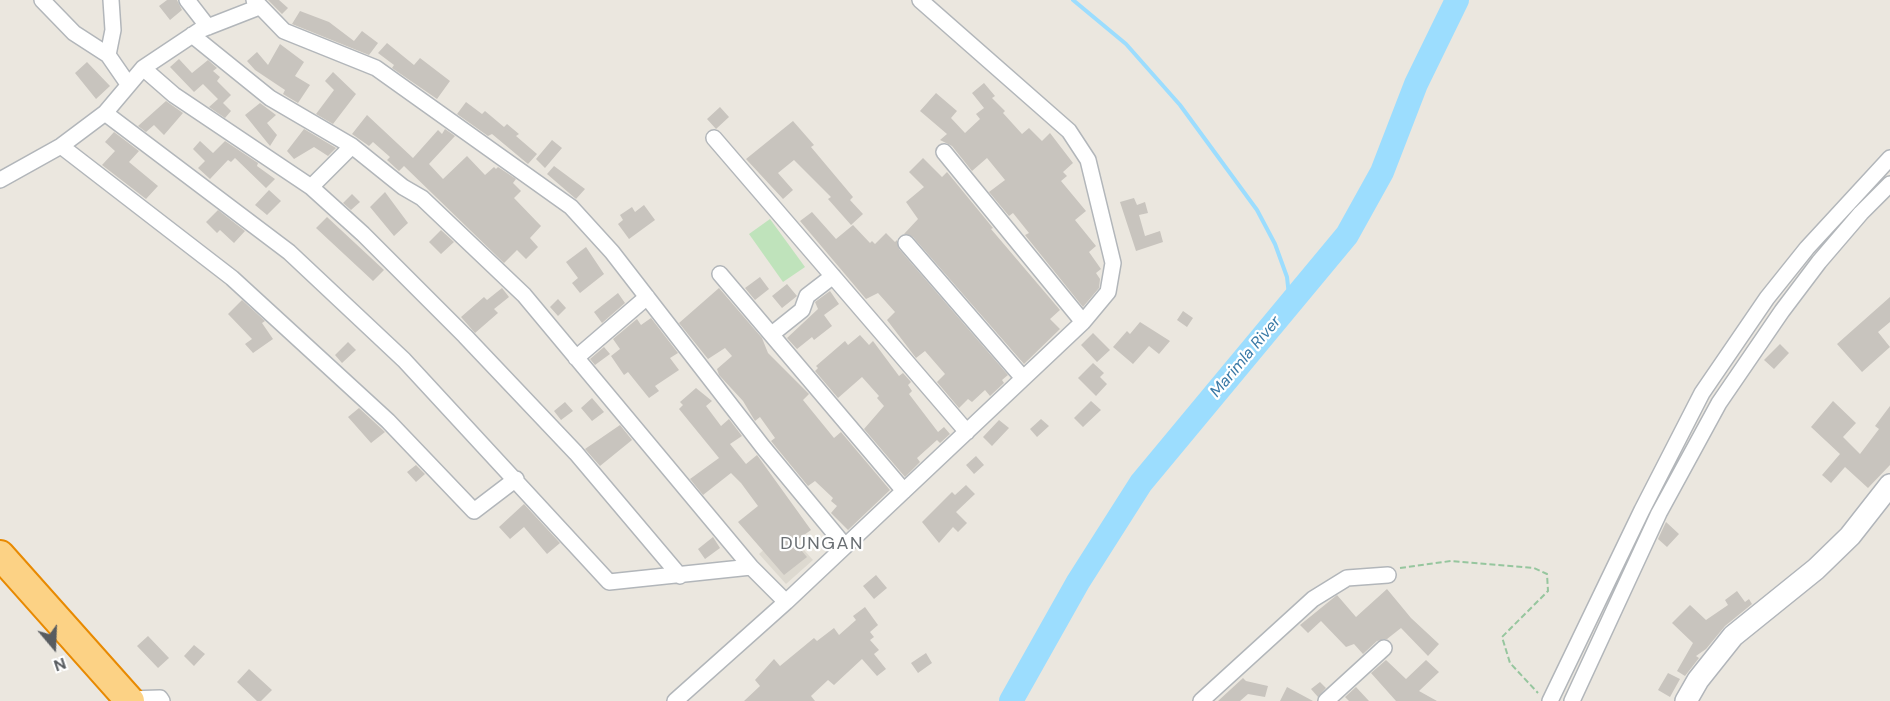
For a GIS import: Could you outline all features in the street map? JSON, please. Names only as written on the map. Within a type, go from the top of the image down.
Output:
[{"type":"highway","points":[[0,555],[129,700]]},
{"type":"main road","points":[[1686,701],[1698,680],[1733,636],[1842,544],[1890,485]]},
{"type":"street","points":[[42,0],[74,33],[108,55],[128,84]]},
{"type":"street","points":[[108,55],[112,30],[111,0]]},
{"type":"street","points":[[187,0],[208,27]]},
{"type":"street","points":[[675,701],[786,602],[967,432],[1083,322],[1108,292],[1113,264],[1088,160],[1069,131],[920,0]]},
{"type":"street","points":[[0,180],[62,147],[105,113],[143,68],[192,35],[257,4],[284,31],[376,68],[570,207],[612,252],[763,447],[845,546]]},
{"type":"street","points":[[192,35],[270,98],[352,146],[403,187],[422,198],[524,295],[657,451],[751,567],[786,602]]},
{"type":"street","points":[[143,68],[174,95],[311,187],[465,336],[576,453],[680,576]]},
{"type":"street","points":[[105,113],[289,252],[404,360],[609,582],[751,567]]},
{"type":"street","points":[[714,138],[967,432]]},
{"type":"street","points":[[311,187],[352,146]]},
{"type":"street","points":[[62,147],[232,278],[388,421],[474,511],[516,479]]},
{"type":"street","points":[[944,152],[1083,322]]},
{"type":"street","points":[[1544,697],[1702,393],[1767,298],[1800,256],[1847,201],[1890,158]]},
{"type":"street","points":[[1572,701],[1659,513],[1719,404],[1782,311],[1819,262],[1890,184]]},
{"type":"street","points":[[906,243],[1023,378]]},
{"type":"street","points":[[720,274],[904,491]]},
{"type":"street","points":[[771,334],[802,310],[807,296],[833,276]]},
{"type":"street","points":[[576,358],[647,297]]},
{"type":"street","points":[[1202,701],[1313,599],[1347,579],[1388,575]]},
{"type":"street","points":[[1326,701],[1384,648]]},
{"type":"street","points":[[129,700],[160,698],[162,701]]},
{"type":"path","points":[[1388,575],[1408,566],[1427,566],[1436,562],[1451,561],[1534,568],[1547,574],[1548,591],[1502,637],[1509,663],[1544,697]]},
{"type":"shaded area","points":[[786,530],[813,560],[786,584],[759,554]]},
{"type":"green space","points":[[770,219],[805,267],[783,282],[749,234]]},
{"type":"building","points":[[167,0],[177,0],[182,10],[170,20],[159,6]]},
{"type":"building","points":[[268,0],[279,0],[288,8],[282,14]]},
{"type":"building","points":[[300,11],[329,22],[354,41],[362,31],[378,43],[369,55],[292,24]]},
{"type":"building","points":[[387,43],[414,65],[420,58],[450,81],[437,99],[392,68],[394,65],[378,53]]},
{"type":"building","points":[[280,44],[304,62],[295,76],[310,85],[298,103],[283,94],[285,90],[255,70],[247,61],[257,52],[268,65]]},
{"type":"building","points":[[179,59],[192,73],[208,60],[217,68],[213,71],[220,77],[217,81],[231,95],[223,103],[231,111],[225,118],[209,107],[218,99],[203,84],[194,92],[170,67]]},
{"type":"building","points":[[87,62],[110,86],[96,99],[75,73]]},
{"type":"building","points":[[333,72],[356,94],[333,124],[316,114],[334,90],[325,81]]},
{"type":"building","points":[[984,83],[995,96],[992,98],[1005,111],[1003,113],[1022,134],[1029,128],[1042,141],[1050,133],[1073,163],[1063,172],[1067,176],[1061,181],[1086,211],[1075,220],[1096,246],[1089,252],[1101,269],[1096,273],[1100,279],[1099,288],[1083,307],[1025,235],[1029,233],[1013,213],[1009,216],[989,192],[1005,180],[987,158],[972,171],[952,146],[940,140],[947,134],[920,111],[936,93],[957,111],[951,118],[965,133],[980,119],[976,114],[984,108],[972,93]]},
{"type":"building","points":[[166,101],[183,113],[164,135],[154,125],[146,132],[138,126]]},
{"type":"building","points":[[466,102],[482,114],[485,111],[504,127],[507,124],[519,134],[516,136],[537,154],[528,164],[492,134],[488,136],[457,114]]},
{"type":"building","points":[[260,103],[276,115],[267,123],[277,135],[270,146],[245,115]]},
{"type":"building","points":[[720,107],[729,117],[716,129],[707,119]]},
{"type":"building","points":[[367,115],[413,158],[438,130],[442,134],[445,129],[455,136],[429,164],[443,179],[467,156],[485,175],[494,167],[496,169],[498,167],[516,179],[513,183],[521,191],[514,198],[541,226],[530,238],[538,247],[526,259],[517,250],[504,263],[404,166],[399,171],[387,160],[390,157],[373,142],[369,146],[352,134]]},
{"type":"building","points":[[793,121],[814,145],[811,147],[853,197],[850,200],[863,214],[851,225],[828,199],[831,197],[794,160],[778,173],[793,190],[783,199],[746,159]]},
{"type":"building","points":[[304,129],[336,148],[328,156],[314,147],[294,159],[287,151]]},
{"type":"building","points":[[114,132],[139,151],[129,162],[158,186],[146,199],[102,165],[115,151],[105,142]]},
{"type":"building","points":[[552,140],[562,148],[545,168],[536,159]]},
{"type":"building","points":[[200,141],[213,153],[225,141],[258,163],[257,166],[275,179],[266,188],[235,158],[231,162],[228,160],[210,179],[198,168],[205,161],[193,149]]},
{"type":"building","points":[[923,158],[942,177],[947,172],[993,228],[991,229],[1060,310],[1050,319],[1060,329],[1024,364],[913,237],[904,234],[918,219],[906,202],[924,187],[909,172]]},
{"type":"building","points":[[554,166],[585,189],[576,199],[547,174]]},
{"type":"building","points":[[269,190],[281,201],[267,215],[255,205]]},
{"type":"building","points":[[385,192],[408,223],[394,236],[370,207]]},
{"type":"building","points":[[352,194],[360,202],[351,210],[343,203]]},
{"type":"building","points":[[1134,198],[1137,205],[1145,202],[1148,213],[1139,215],[1145,236],[1160,231],[1163,242],[1136,251],[1120,202]]},
{"type":"building","points":[[644,205],[655,220],[629,239],[618,224],[623,220],[620,215],[632,207],[635,212]]},
{"type":"building","points":[[218,210],[245,231],[234,243],[220,230],[217,233],[206,222]]},
{"type":"building","points":[[812,212],[836,239],[853,225],[870,243],[872,241],[875,244],[886,233],[895,242],[897,240],[899,249],[1008,375],[1002,380],[1004,383],[990,396],[985,390],[972,402],[968,399],[959,408],[937,382],[945,374],[925,351],[916,358],[887,320],[895,312],[878,293],[866,299],[800,221]]},
{"type":"building","points":[[327,217],[384,270],[373,281],[316,228]]},
{"type":"building","points":[[441,230],[454,242],[441,254],[429,242]]},
{"type":"building","points":[[586,247],[604,274],[580,293],[572,283],[578,278],[566,262]]},
{"type":"building","points":[[760,277],[769,289],[755,300],[745,288]]},
{"type":"building","points":[[787,284],[797,296],[782,308],[772,296]]},
{"type":"building","points":[[502,288],[509,297],[494,309],[498,313],[475,333],[461,317],[484,297],[487,300]]},
{"type":"building","points":[[719,288],[762,338],[768,353],[809,394],[803,400],[834,438],[841,432],[890,490],[848,530],[831,513],[837,506],[831,501],[833,498],[815,481],[808,486],[771,441],[775,438],[760,417],[755,421],[743,401],[719,375],[717,369],[732,356],[725,348],[708,359],[679,323]]},
{"type":"building","points":[[830,291],[839,304],[824,315],[832,326],[814,340],[812,337],[797,349],[787,338],[818,309],[815,302]]},
{"type":"building","points":[[618,293],[625,303],[602,323],[594,312]]},
{"type":"building","points":[[1890,297],[1890,322],[1878,332],[1890,347],[1862,372],[1837,344]]},
{"type":"building","points":[[558,299],[566,308],[558,316],[550,307]]},
{"type":"building","points":[[242,300],[265,321],[262,323],[273,339],[253,353],[245,344],[252,339],[228,314]]},
{"type":"building","points":[[1183,311],[1193,318],[1187,327],[1177,320]]},
{"type":"building","points":[[651,318],[678,353],[670,358],[679,370],[655,386],[659,391],[649,398],[628,372],[624,375],[611,356],[620,349],[613,339],[637,319],[641,325]]},
{"type":"building","points":[[1140,322],[1170,341],[1159,354],[1149,346],[1133,364],[1113,347],[1127,331],[1130,334]]},
{"type":"building","points":[[1093,333],[1110,350],[1097,362],[1081,345]]},
{"type":"building","points":[[860,335],[869,345],[873,341],[899,376],[903,373],[911,382],[908,385],[912,391],[909,394],[938,432],[944,427],[950,434],[940,443],[937,440],[917,458],[920,462],[905,477],[864,429],[884,406],[877,398],[879,396],[862,377],[838,398],[815,371],[818,368],[816,366],[845,341],[848,345]]},
{"type":"building","points":[[348,342],[356,350],[342,363],[335,355]]},
{"type":"building","points":[[1780,344],[1789,353],[1774,369],[1764,360]]},
{"type":"building","points":[[604,347],[610,354],[595,365],[590,359]]},
{"type":"building","points":[[1093,363],[1104,373],[1100,377],[1107,384],[1096,396],[1078,378]]},
{"type":"building","points":[[696,388],[712,401],[706,406],[721,426],[729,419],[742,436],[730,444],[746,464],[757,455],[811,530],[794,542],[807,557],[784,575],[738,522],[758,506],[741,483],[731,473],[703,495],[690,479],[719,458],[679,409],[683,405],[680,402]]},
{"type":"building","points":[[592,398],[604,412],[592,421],[581,408]]},
{"type":"building","points":[[1091,401],[1101,410],[1083,427],[1074,418]]},
{"type":"building","points":[[1833,401],[1856,423],[1843,437],[1860,454],[1879,429],[1875,426],[1890,406],[1890,465],[1868,488],[1845,467],[1831,483],[1822,475],[1840,454],[1811,427]]},
{"type":"building","points":[[565,402],[573,411],[561,420],[554,411]]},
{"type":"building","points":[[359,408],[385,432],[371,443],[348,417]]},
{"type":"building","points":[[1041,419],[1049,426],[1037,437],[1030,429]]},
{"type":"building","points":[[999,420],[1009,428],[992,446],[983,437]]},
{"type":"building","points":[[620,425],[632,440],[600,466],[585,449]]},
{"type":"building","points":[[976,456],[984,465],[974,474],[966,465]]},
{"type":"building","points":[[416,465],[425,474],[416,482],[407,472]]},
{"type":"building","points":[[966,485],[975,494],[956,512],[967,523],[958,532],[953,527],[939,543],[922,522],[952,492],[955,495]]},
{"type":"building","points":[[524,504],[560,543],[547,554],[524,527],[510,539],[499,527]]},
{"type":"building","points":[[1666,522],[1679,534],[1667,547],[1658,539]]},
{"type":"building","points":[[713,537],[720,548],[705,559],[698,549]]},
{"type":"building","points":[[876,575],[887,588],[874,599],[863,586]]},
{"type":"building","points":[[1387,589],[1411,618],[1439,644],[1428,656],[1401,628],[1387,639],[1377,641],[1363,654],[1354,644],[1346,647],[1321,621],[1308,633],[1300,625],[1337,595],[1356,617]]},
{"type":"building","points":[[1737,591],[1745,602],[1749,599],[1752,604],[1725,626],[1706,649],[1696,656],[1699,658],[1685,676],[1677,671],[1693,643],[1672,623],[1690,605],[1706,620],[1728,605],[1725,600]]},
{"type":"building","points":[[865,607],[878,625],[870,632],[874,637],[870,640],[879,650],[874,654],[886,669],[877,676],[862,659],[834,685],[828,680],[811,696],[815,701],[744,701],[760,686],[755,680],[774,659],[780,666],[814,638],[817,641],[834,628],[839,635],[856,620],[853,616]]},
{"type":"building","points":[[148,636],[169,658],[158,668],[137,646]]},
{"type":"building","points":[[194,645],[205,654],[194,666],[184,656]]},
{"type":"building","points":[[926,653],[932,663],[918,673],[911,663]]},
{"type":"building","points":[[1386,660],[1406,679],[1426,660],[1439,672],[1419,691],[1437,701],[1396,701],[1371,673]]},
{"type":"building","points":[[249,669],[272,690],[261,701],[257,701],[237,682]]},
{"type":"building","points":[[1668,673],[1680,679],[1670,697],[1658,690]]},
{"type":"building","points":[[1243,678],[1246,681],[1268,686],[1265,697],[1248,694],[1240,701],[1218,701]]},
{"type":"building","points":[[1320,682],[1326,688],[1318,697],[1311,689]]},
{"type":"building","points":[[1287,687],[1313,701],[1280,701]]},
{"type":"building","points":[[1356,687],[1369,701],[1349,701],[1345,697]]},
{"type":"waterway","points":[[1073,0],[1126,44],[1180,105],[1257,210],[1275,244],[1287,277],[1290,305]]},
{"type":"waterway","name":"Marimla River","points":[[1011,701],[1078,582],[1141,483],[1347,235],[1382,172],[1416,84],[1457,0]]},
{"type":"district","name":"DUNGAN","points":[[822,544]]}]
